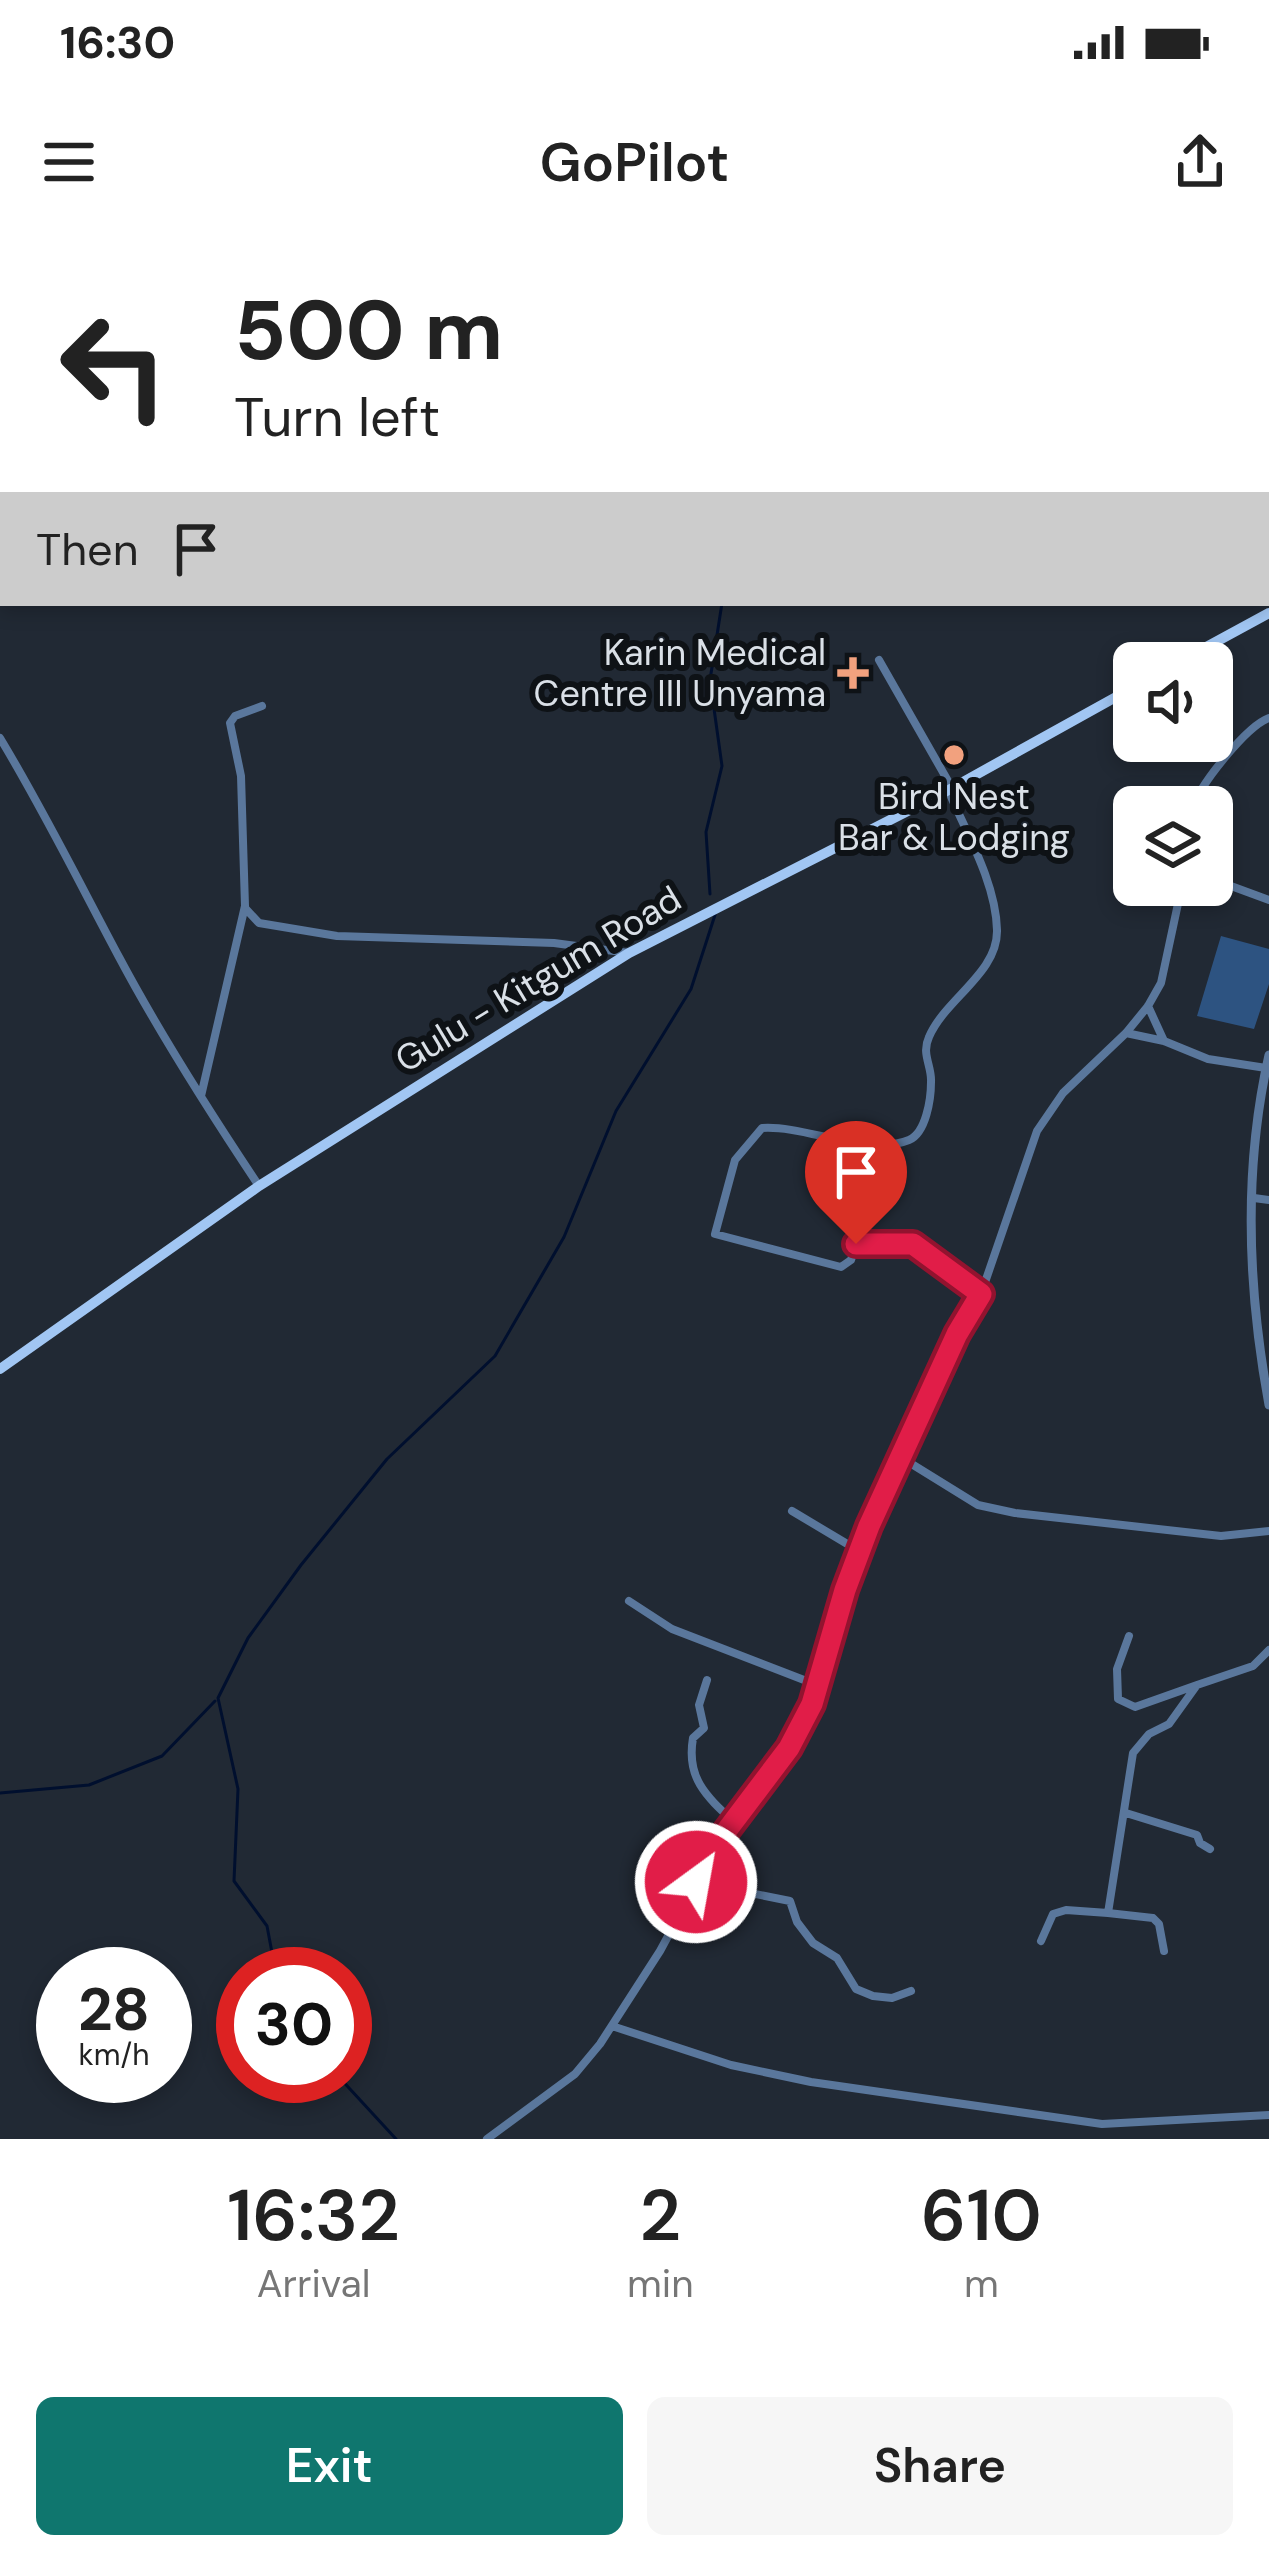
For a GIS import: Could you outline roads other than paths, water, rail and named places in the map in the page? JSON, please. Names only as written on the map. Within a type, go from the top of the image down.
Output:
[{"type":"main road","points":[[1216,642],[1269,613]]},
{"type":"main road","name":"Gulu - Kitgum Road","points":[[0,1369],[259,1186],[629,952],[950,789],[1113,699]]},
{"type":"street","points":[[879,660],[950,789],[994,908],[997,937],[980,972],[929,1036],[925,1056],[931,1083],[922,1126],[905,1142],[873,1143],[762,1128],[735,1160],[715,1234],[841,1267],[851,1261],[856,1244],[906,1242],[981,1294]]},
{"type":"street","points":[[200,1098],[245,906],[241,776],[230,723],[235,716],[262,706]]},
{"type":"street","points":[[1204,786],[1254,724],[1269,718]]},
{"type":"street","points":[[0,738],[200,1098],[259,1186]]},
{"type":"street","points":[[1233,887],[1269,900]]},
{"type":"street","points":[[245,906],[260,923],[338,936],[554,943],[629,952]]},
{"type":"street","points":[[487,2139],[574,2074],[612,2026],[734,1822],[789,1748],[818,1685],[859,1551],[957,1334],[981,1294],[1037,1131],[1063,1093],[1148,1006],[1161,983],[1177,906]]},
{"type":"street","points":[[1148,1006],[1164,1041]]},
{"type":"street","points":[[1126,1033],[1164,1041],[1208,1059],[1266,1068]]},
{"type":"street","points":[[1269,1055],[1254,1138],[1257,1331],[1269,1406]]},
{"type":"street","points":[[1254,1198],[1269,1199]]},
{"type":"street","points":[[902,1458],[978,1505],[1016,1513],[1221,1536],[1269,1531]]},
{"type":"street","points":[[792,1511],[859,1551]]},
{"type":"street","points":[[628,1600],[672,1629],[818,1685]]},
{"type":"street","points":[[1129,1636],[1117,1669],[1118,1699],[1135,1706],[1253,1666],[1269,1650]]},
{"type":"street","points":[[707,1680],[699,1705],[704,1728],[693,1738],[691,1772],[711,1801],[734,1822]]},
{"type":"street","points":[[1108,1912],[1133,1754],[1149,1734],[1169,1724],[1197,1685]]},
{"type":"street","points":[[1126,1813],[1197,1835],[1210,1849]]},
{"type":"street","points":[[696,1882],[790,1901],[797,1922],[813,1943],[838,1958],[856,1989],[892,1998],[910,1991]]},
{"type":"street","points":[[1041,1941],[1053,1914],[1108,1912],[1125,1918],[1153,1918],[1159,1924],[1164,1951]]},
{"type":"street","points":[[612,2026],[730,2065],[811,2082],[1102,2124],[1269,2115]]},
{"type":"waterway","points":[[710,894],[706,832],[722,766],[710,680],[722,606]]},
{"type":"waterway","points":[[271,1947],[267,1926],[234,1881],[238,1789],[218,1698],[248,1638],[301,1565],[387,1459],[495,1356],[564,1237],[616,1111],[691,989],[715,915]]},
{"type":"waterway","points":[[0,1793],[89,1785],[162,1756],[215,1701]]},
{"type":"waterway","points":[[363,2103],[396,2139]]},
{"type":"place","name":"Karin Medical Centre III Unyama","points":[[853,673]]},
{"type":"place","name":"Bird Nest Bar & Lodging","points":[[954,755]]}]
